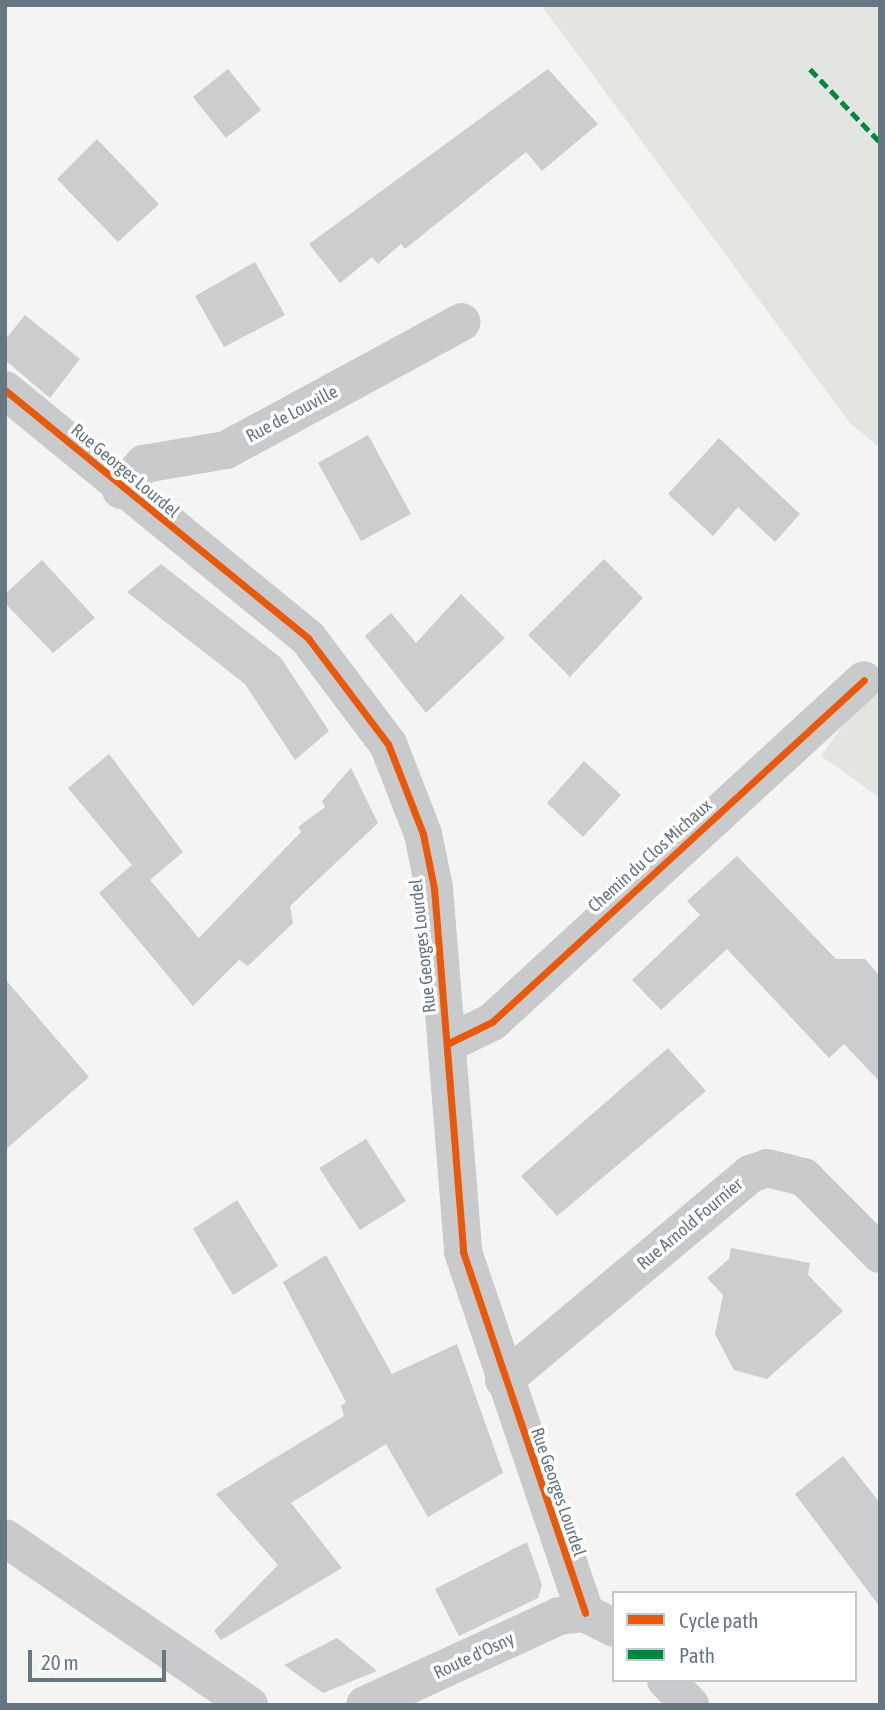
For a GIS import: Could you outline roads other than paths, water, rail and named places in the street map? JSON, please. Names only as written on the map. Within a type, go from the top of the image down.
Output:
[{"type":"street","name":"Rue de Louville","points":[[121,490],[144,464],[226,450],[462,322]]},
{"type":"street","name":"Rue Georges Lourdel","points":[[5,390],[121,490],[308,638],[388,744],[426,847],[449,1043],[463,1252],[504,1380],[599,1621]]},
{"type":"street","name":"Chemin du Clos Michaux","points":[[449,1043],[492,1022],[864,680]]},
{"type":"street","name":"Rue Arnold Fournier","points":[[504,1380],[750,1174],[767,1168],[804,1177],[880,1254]]},
{"type":"street","points":[[5,1538],[249,1705]]},
{"type":"street","name":"Route d'Osny","points":[[365,1705],[559,1616],[599,1621]]},
{"type":"street","points":[[668,1682],[691,1705]]}]
